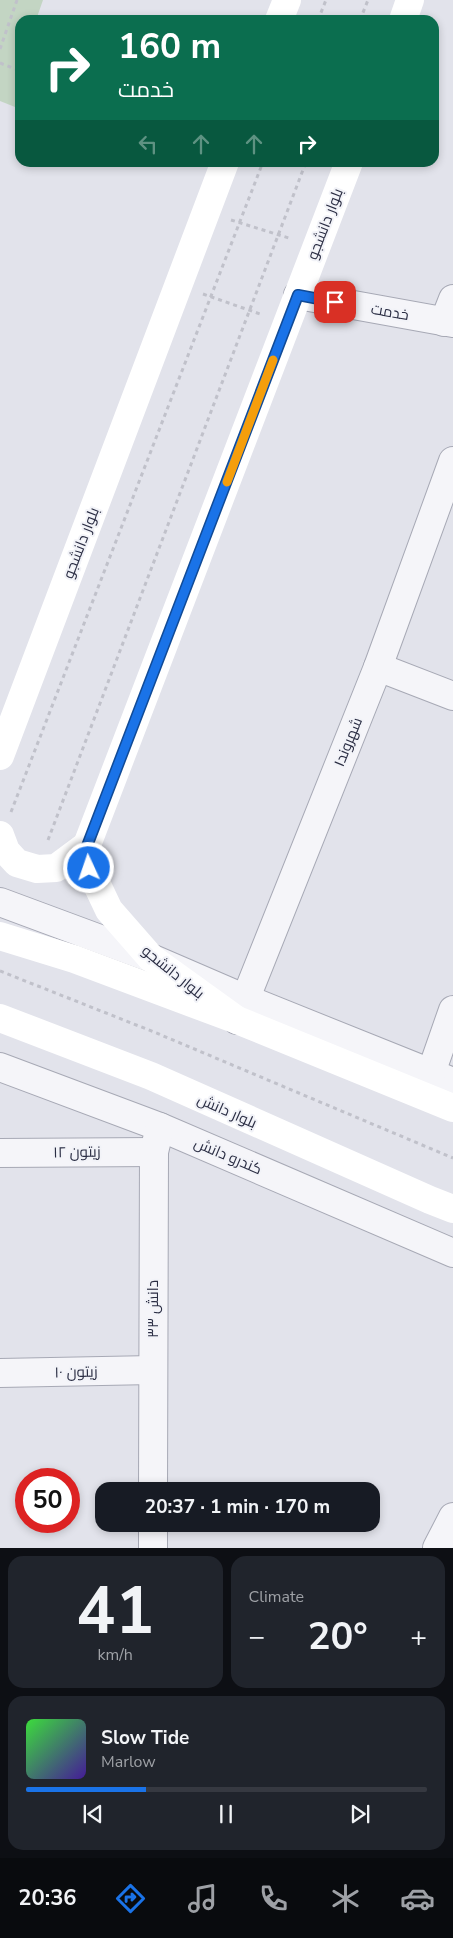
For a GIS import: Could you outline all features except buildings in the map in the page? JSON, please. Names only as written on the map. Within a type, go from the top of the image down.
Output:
[{"type":"main road","points":[[281,15],[287,0]]},
{"type":"main road","points":[[404,15],[410,0]]},
{"type":"main road","name":"بلوار دانشجو","points":[[0,756],[223,167]]},
{"type":"main road","name":"بلوار دانشجو","points":[[242,1009],[151,958],[109,910],[89,868],[87,846],[347,167]]},
{"type":"main road","points":[[1,837],[6,851],[17,863],[37,869],[56,868],[87,846]]},
{"type":"main road","points":[[0,936],[242,1009],[453,1108]]},
{"type":"main road","name":"بلوار دانش","points":[[0,1018],[151,1076],[441,1204]]},
{"type":"street","name":"خدمت","points":[[298,295],[450,315]]},
{"type":"street","name":"شهروند۱","points":[[242,1009],[378,667],[453,461]]},
{"type":"street","points":[[378,667],[453,696]]},
{"type":"street","points":[[0,902],[151,958]]},
{"type":"street","points":[[242,1009],[442,1077],[453,1010]]},
{"type":"street","name":"کندرو دانش","points":[[0,1067],[157,1139],[413,1235],[453,1252]]},
{"type":"street","name":"زیتون ۱۲","points":[[0,1153],[157,1139]]},
{"type":"street","name":"دانش ۳۳","points":[[153,1482],[157,1139]]},
{"type":"street","points":[[413,1235],[441,1204]]},
{"type":"street","name":"زیتون ۱۰","points":[[0,1373],[153,1370]]},
{"type":"street","points":[[437,1548],[453,1517]]},
{"type":"street","points":[[153,1532],[153,1548]]},
{"type":"path","points":[[0,49],[17,0]]},
{"type":"path","points":[[320,15],[326,0]]},
{"type":"path","points":[[362,15],[368,0]]},
{"type":"path","points":[[0,63],[15,69]]},
{"type":"path","points":[[1,837],[261,167]]},
{"type":"path","points":[[37,869],[304,167]]},
{"type":"path","points":[[206,212],[317,246]]},
{"type":"path","points":[[179,285],[287,324]]},
{"type":"path","points":[[0,972],[146,1028],[453,1158]]},
{"type":"green space","points":[[0,0],[43,0],[38,15],[15,15],[15,107],[0,101]]},
{"type":"slow traffic","points":[[227,482],[273,360]]},
{"type":"route","points":[[89,868],[87,846],[298,295],[335,302]]}]
